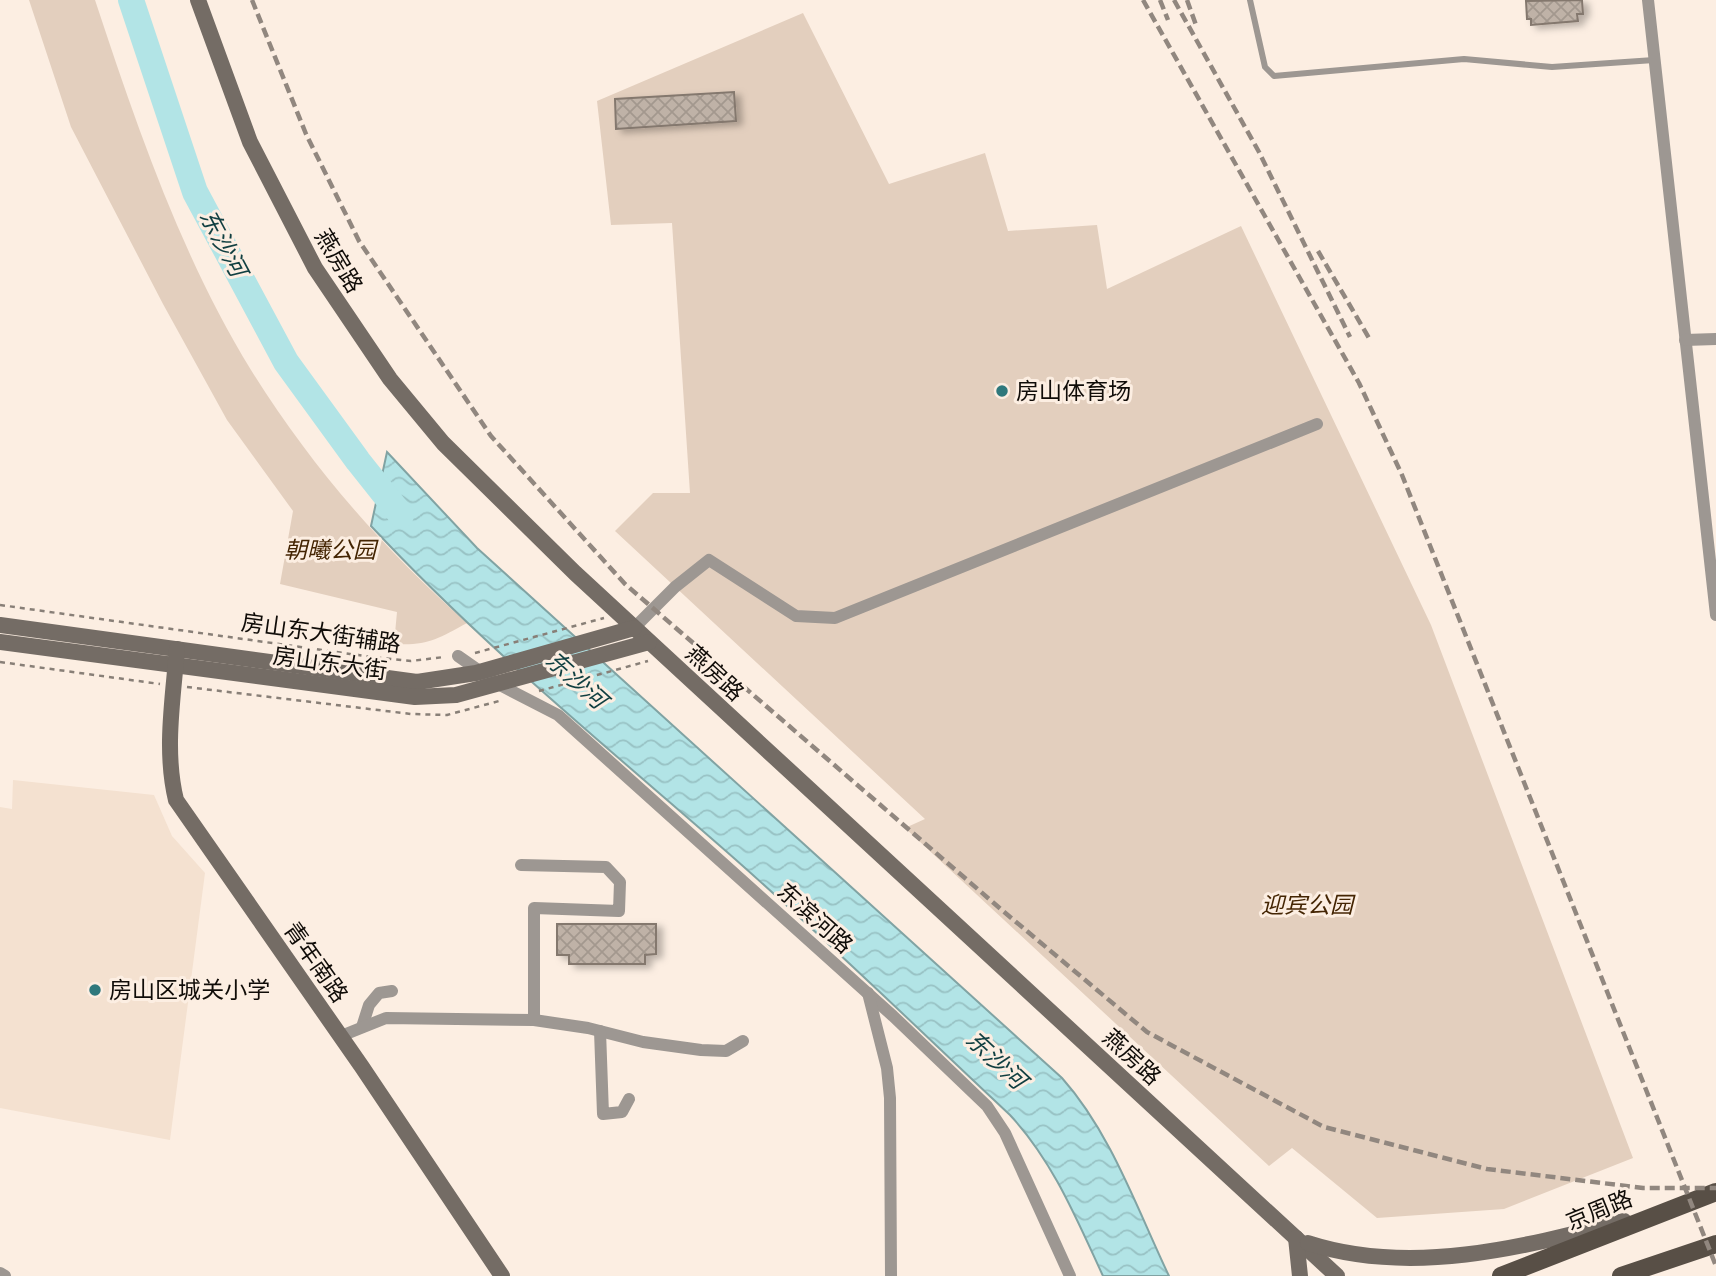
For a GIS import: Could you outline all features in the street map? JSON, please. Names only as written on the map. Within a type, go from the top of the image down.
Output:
[{"type":"main road","name":"燕房路","points":[[198,0],[260,163],[314,268],[390,379],[443,443],[536,536],[649,642],[1337,1276]]},
{"type":"main road","name":"房山东大街","points":[[0,625],[415,697],[456,695],[649,642]]},
{"type":"main road","name":"房山东大街","points":[[0,642],[417,682],[449,679],[634,628]]},
{"type":"main road","name":"青年南路","points":[[177,657],[170,762],[176,800],[341,1036],[502,1276]]},
{"type":"main road","name":"京周路","points":[[1501,1276],[1659,1212],[1716,1192]]},
{"type":"main road","points":[[1300,1276],[1296,1238],[1356,1259],[1431,1263],[1504,1251],[1659,1212]]},
{"type":"main road","points":[[1621,1276],[1716,1244]]},
{"type":"street","points":[[1648,0],[1716,615]]},
{"type":"street","points":[[1685,340],[1716,339]]},
{"type":"street","points":[[634,628],[675,587],[709,560],[796,616],[835,618],[1317,424]]},
{"type":"street","name":"东滨河路","points":[[458,656],[498,684],[558,715],[867,993],[987,1106],[1005,1133],[1070,1276]]},
{"type":"street","points":[[521,866],[606,867],[620,882],[619,911],[534,908],[534,1020]]},
{"type":"street","points":[[362,1027],[369,1005],[379,993],[392,991]]},
{"type":"street","points":[[867,993],[887,1068],[890,1098],[891,1276]]},
{"type":"street","points":[[341,1036],[386,1018],[534,1020],[600,1031],[643,1042],[701,1050],[726,1051],[743,1041]]},
{"type":"street","points":[[600,1031],[603,1114],[622,1112],[629,1099]]},
{"type":"street","points":[[0,1273],[5,1276]]},
{"type":"lane","points":[[1250,0],[1265,67],[1274,76],[1464,59],[1552,67],[1655,60]]},
{"type":"path","name":"房山东大街辅路","points":[[0,605],[411,661],[492,650],[592,621]]},
{"type":"path","points":[[534,692],[632,666]]},
{"type":"shaded area","name":"房山区城关小学","points":[[13,780],[154,795],[172,836],[205,873],[170,1140],[0,1108],[0,807],[12,809]]},
{"type":"green space","name":"朝曦公园","points":[[29,0],[95,0],[162,190],[203,282],[251,370],[298,439],[350,505],[407,566],[467,623],[432,640],[415,644],[394,644],[397,612],[280,584],[293,511],[227,420],[71,127]]},
{"type":"green space","name":"房山体育场","points":[[803,13],[889,184],[985,153],[1008,231],[1097,225],[1107,289],[1241,226],[1431,625],[1633,1158],[1504,1209],[1377,1218],[1292,1148],[1269,1166],[905,828],[925,819],[615,531],[653,493],[690,493],[672,223],[611,225],[597,101]]},
{"type":"water","points":[[387,452],[477,548],[1062,1078],[1109,1147],[1169,1276],[1103,1276],[1051,1171],[1010,1115],[763,884],[500,653],[371,526]]},
{"type":"building","points":[[1582,0],[1583,14],[1577,14],[1578,21],[1531,25],[1531,19],[1527,19],[1526,1]]},
{"type":"building","points":[[734,92],[736,121],[616,129],[615,99]]},
{"type":"building","points":[[557,924],[656,924],[656,954],[645,955],[645,964],[569,964],[569,955],[557,955]]},
{"type":"waterway","name":"东沙河","points":[[131,0],[195,192],[286,362],[401,515]]},
{"type":"railway","points":[[252,0],[306,134],[359,241],[491,436],[625,584],[1147,1032],[1324,1127],[1487,1169],[1643,1188],[1716,1188]]},
{"type":"railway","points":[[1143,0],[1359,383],[1402,475],[1716,1266]]},
{"type":"railway","points":[[1160,0],[1168,20]]},
{"type":"railway","points":[[1174,0],[1259,152],[1350,337]]},
{"type":"railway","points":[[1187,0],[1196,25]]},
{"type":"railway","points":[[1318,251],[1369,338]]},
{"type":"place","name":"房山体育场","points":[[1002,391]]},
{"type":"place","name":"房山区城关小学","points":[[95,990]]},
{"type":"park label","name":"迎宾公园","points":[[1307,905]]}]
